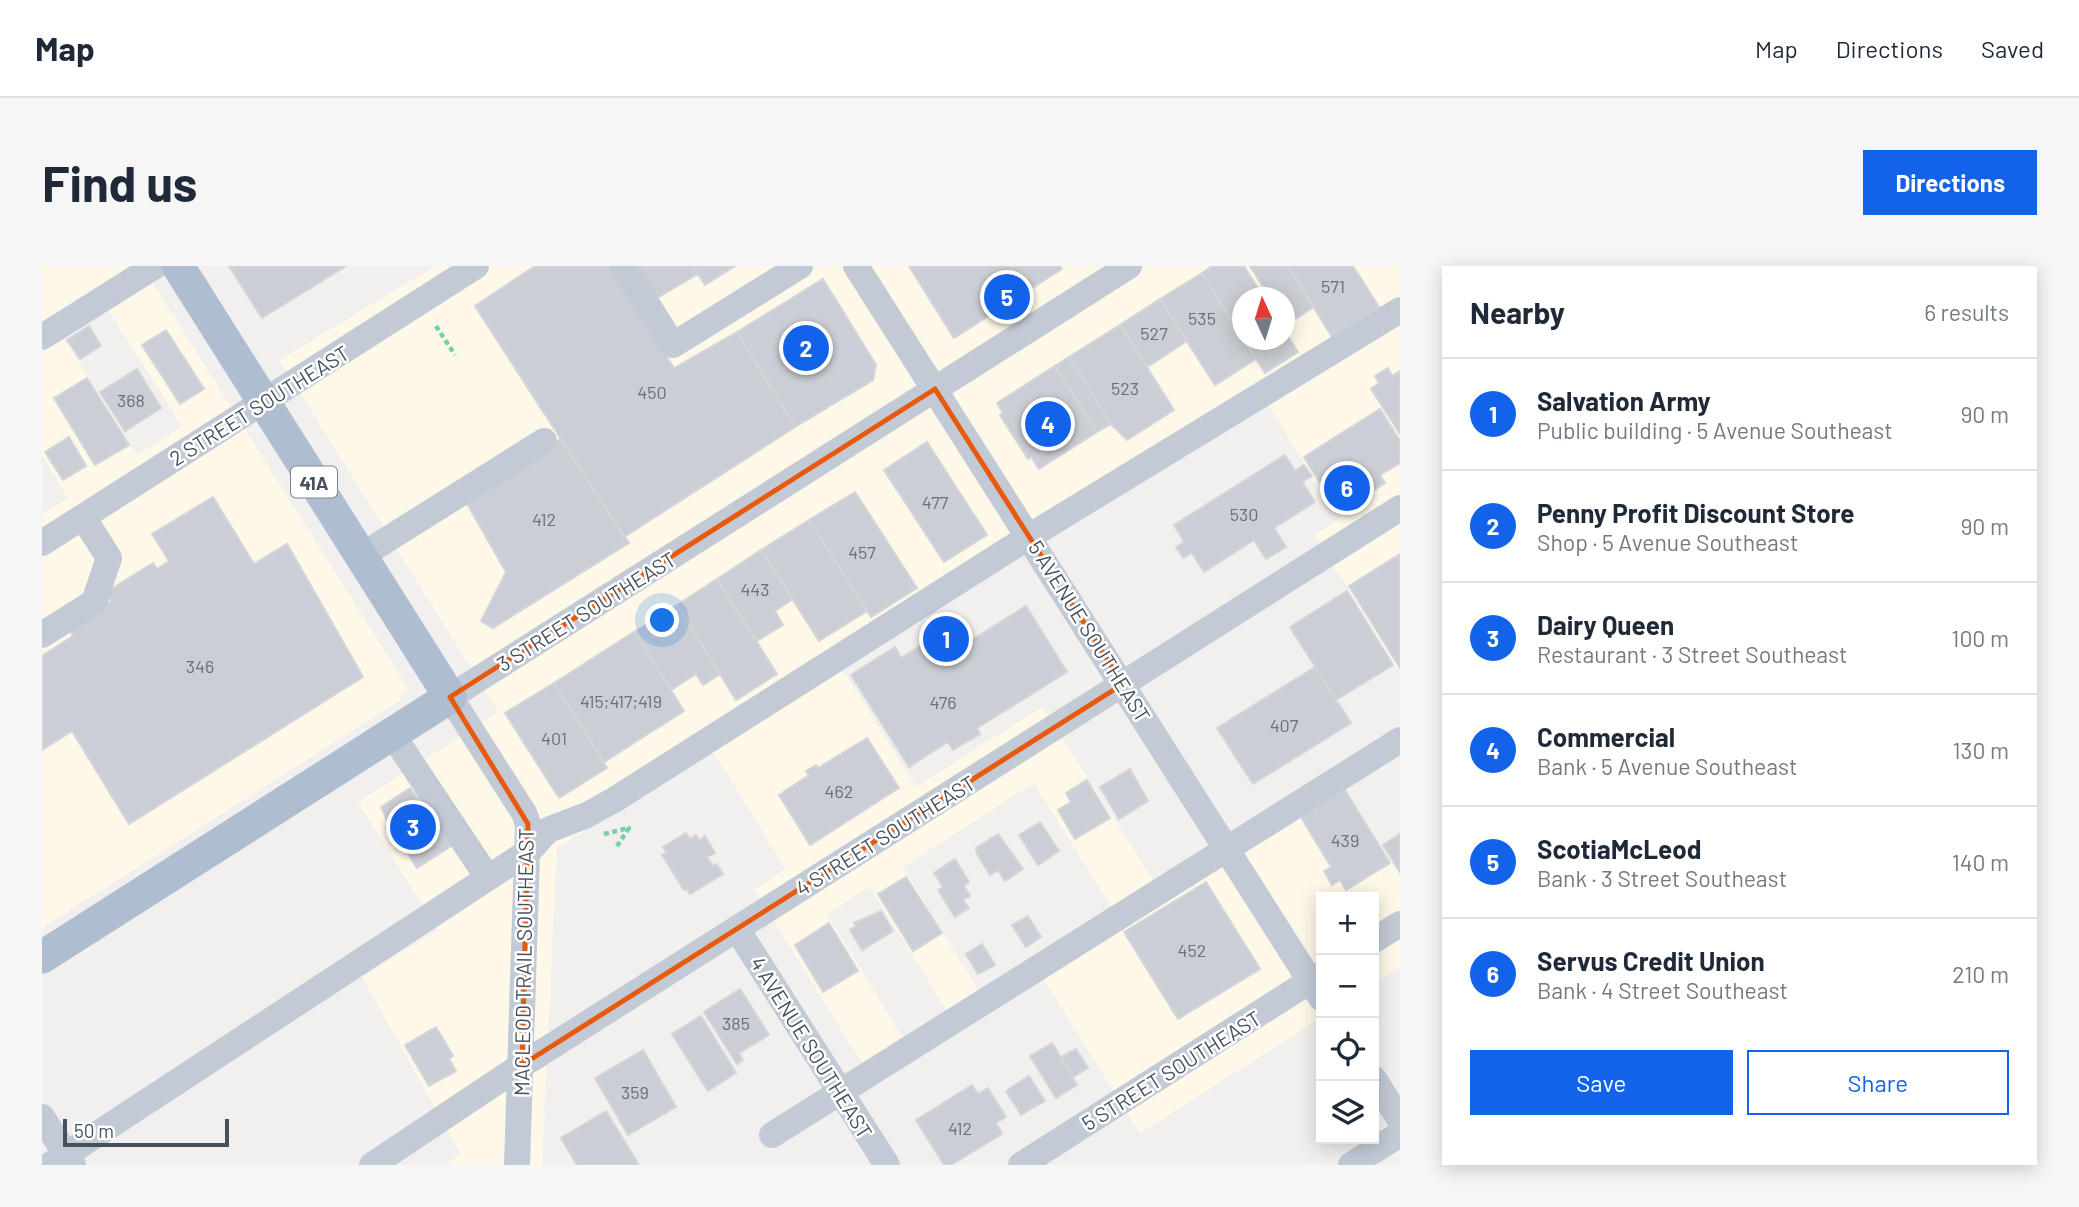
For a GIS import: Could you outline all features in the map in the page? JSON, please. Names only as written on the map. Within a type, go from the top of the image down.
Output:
[{"type":"main road","name":"41A","points":[[178,266],[450,697]]},
{"type":"main road","name":"3 STREET SOUTHEAST","points":[[42,957],[450,697]]},
{"type":"street","points":[[42,337],[155,266]]},
{"type":"street","name":"2 STREET SOUTHEAST","points":[[42,542],[476,266]]},
{"type":"street","points":[[623,266],[673,345],[800,266]]},
{"type":"street","name":"5 AVENUE SOUTHEAST","points":[[856,266],[1030,536],[1226,849],[1316,982]]},
{"type":"street","name":"3 STREET SOUTHEAST","points":[[450,697],[1129,266]]},
{"type":"street","points":[[42,1117],[63,1161],[488,878],[529,850],[548,830],[587,815],[614,800],[1030,536],[1400,310]]},
{"type":"street","points":[[361,556],[544,441]]},
{"type":"street","name":"4 STREET SOUTHEAST","points":[[372,1165],[522,1065],[1400,508]]},
{"type":"street","points":[[42,635],[94,602],[109,558],[83,517]]},
{"type":"street","name":"MACLEOD TRAIL SOUTHEAST","points":[[450,697],[524,813],[529,850],[517,1165]]},
{"type":"street","points":[[392,734],[488,878]]},
{"type":"street","points":[[772,1135],[1400,740]]},
{"type":"street","points":[[1379,937],[1400,924]]},
{"type":"street","name":"4 AVENUE SOUTHEAST","points":[[737,929],[887,1165]]},
{"type":"street","name":"5 STREET SOUTHEAST","points":[[1021,1165],[1316,986]]},
{"type":"street","points":[[1375,1081],[1400,1120]]},
{"type":"street","points":[[1350,1165],[1400,1134]]},
{"type":"path","points":[[436,326],[455,355]]},
{"type":"highlighted area","points":[[935,389],[1123,684],[522,1065],[528,824],[450,697]]},
{"type":"shaded area","points":[[42,266],[142,266],[408,688],[399,701],[42,928],[42,514],[68,498],[42,455]],"holes":[[[107,308],[182,426],[137,455],[63,336]]]},
{"type":"shaded area","points":[[435,266],[1400,266],[1400,673],[1315,535],[1339,519],[1267,403],[842,669],[916,787],[1042,707],[1155,883],[1334,771],[1400,875],[1400,968],[1379,981],[1379,892],[1316,892],[1316,1021],[1140,1133],[1032,960],[1113,909],[1034,783],[903,867],[980,993],[948,1013],[870,887],[827,914],[904,1040],[864,1066],[754,889],[786,869],[712,750],[557,848],[542,1165],[443,1165],[461,1154],[362,977],[438,930],[358,802],[498,712],[280,360]]},
{"type":"building","points":[[229,266],[346,266],[262,318]]},
{"type":"building","points":[[535,266],[609,266],[674,368],[737,332],[795,427],[624,537],[475,306]]},
{"type":"building","points":[[630,266],[693,266],[698,274],[652,301]]},
{"type":"building","points":[[693,266],[735,266],[705,285]]},
{"type":"building","points":[[909,266],[1060,266],[1062,269],[954,338]]},
{"type":"building","points":[[1212,266],[1244,266],[1257,287],[1232,287],[1232,321],[1202,273]]},
{"type":"building","points":[[1250,266],[1288,266],[1314,307],[1295,319],[1295,287],[1263,287]]},
{"type":"building","points":[[1288,266],[1353,266],[1379,307],[1332,337]]},
{"type":"building","points":[[1202,273],[1232,321],[1232,350],[1250,350],[1256,359],[1215,385],[1160,299]]},
{"type":"building","points":[[823,279],[876,365],[873,380],[795,427],[737,332]]},
{"type":"building","points":[[1160,299],[1187,341],[1147,367],[1120,325]]},
{"type":"building","points":[[1120,325],[1174,410],[1127,440],[1111,424],[1069,357]]},
{"type":"building","points":[[89,326],[101,346],[80,359],[67,340]]},
{"type":"building","points":[[166,330],[204,389],[180,404],[142,345]]},
{"type":"building","points":[[1295,347],[1298,352],[1265,373],[1250,350],[1295,350]]},
{"type":"building","points":[[1069,357],[1111,424],[1097,432],[1055,366]]},
{"type":"building","points":[[1055,366],[1097,432],[1039,469],[1031,457],[1028,459],[1000,415],[1003,413],[997,403]]},
{"type":"building","points":[[1388,368],[1392,376],[1400,371],[1400,434],[1371,389],[1379,383],[1375,376]]},
{"type":"building","points":[[137,369],[161,408],[125,431],[100,392]]},
{"type":"building","points":[[87,378],[129,445],[95,465],[54,398]]},
{"type":"building","points":[[1380,409],[1400,441],[1400,463],[1380,475],[1385,483],[1341,511],[1336,503],[1333,505],[1304,457]]},
{"type":"building","points":[[69,437],[86,466],[63,480],[45,452]]},
{"type":"building","points":[[560,439],[629,543],[493,628],[481,621],[506,572],[465,500]]},
{"type":"building","points":[[927,442],[987,535],[944,562],[884,470]]},
{"type":"building","points":[[1285,455],[1295,471],[1304,465],[1312,476],[1302,482],[1315,502],[1274,528],[1286,547],[1266,559],[1254,540],[1204,572],[1192,553],[1183,558],[1176,547],[1184,542],[1174,525]]},
{"type":"building","points":[[855,492],[917,588],[871,617],[809,520]]},
{"type":"building","points":[[213,497],[254,564],[287,544],[363,677],[129,824],[72,731],[42,750],[42,656],[73,636],[68,627],[111,601],[106,592],[153,563],[157,569],[169,561],[152,534]]},
{"type":"building","points":[[809,520],[867,611],[819,641],[761,550]]},
{"type":"building","points":[[761,550],[793,599],[775,611],[783,625],[757,641],[717,579]]},
{"type":"building","points":[[1400,554],[1400,668],[1349,586]]},
{"type":"building","points":[[717,579],[777,674],[736,700],[677,605]]},
{"type":"building","points":[[1347,591],[1393,665],[1336,700],[1290,627]]},
{"type":"building","points":[[677,605],[720,674],[703,685],[696,674],[671,690],[634,632]]},
{"type":"building","points":[[1026,606],[1067,672],[977,728],[980,734],[953,750],[948,742],[909,767],[851,675],[895,647],[901,658],[931,639],[943,658]]},
{"type":"building","points":[[634,632],[684,711],[604,762],[554,683]]},
{"type":"building","points":[[1315,667],[1351,723],[1253,784],[1217,728]]},
{"type":"building","points":[[554,683],[607,768],[559,798],[505,713]]},
{"type":"building","points":[[867,738],[899,788],[810,845],[779,795],[809,775],[806,771],[816,765],[818,768]]},
{"type":"building","points":[[1130,769],[1148,801],[1119,819],[1100,787]]},
{"type":"building","points":[[1087,780],[1110,818],[1075,839],[1058,810],[1071,802],[1066,793]]},
{"type":"building","points":[[410,788],[423,805],[428,802],[431,817],[451,846],[417,868],[398,838],[394,840],[386,828],[390,826],[381,807]]},
{"type":"building","points":[[1345,790],[1390,863],[1346,890],[1340,880],[1332,885],[1324,871],[1331,867],[1301,817]]},
{"type":"building","points":[[1040,822],[1059,851],[1038,865],[1019,835]]},
{"type":"building","points":[[686,833],[690,839],[696,835],[699,840],[705,836],[715,853],[707,857],[713,866],[717,864],[723,874],[690,894],[687,889],[684,890],[662,855],[667,853],[663,847]]},
{"type":"building","points":[[998,834],[1023,869],[1005,881],[998,870],[990,875],[976,848]]},
{"type":"building","points":[[1400,834],[1400,872],[1383,845]]},
{"type":"building","points":[[955,859],[969,882],[964,886],[970,896],[963,900],[969,908],[955,917],[938,890],[943,887],[934,873]]},
{"type":"building","points":[[906,877],[942,933],[913,951],[878,894]]},
{"type":"building","points":[[1206,882],[1260,969],[1178,1019],[1124,932]]},
{"type":"building","points":[[881,911],[893,931],[862,950],[850,930],[856,926],[854,923]]},
{"type":"building","points":[[1028,916],[1041,937],[1026,947],[1012,925]]},
{"type":"building","points":[[829,923],[858,971],[823,992],[795,945]]},
{"type":"building","points":[[982,944],[995,965],[978,974],[966,954]]},
{"type":"building","points":[[740,989],[769,1035],[739,1053],[743,1060],[737,1064],[704,1012]]},
{"type":"building","points":[[701,1016],[736,1073],[708,1091],[672,1034]]},
{"type":"building","points":[[436,1027],[453,1056],[449,1059],[456,1071],[429,1086],[405,1045]]},
{"type":"building","points":[[1052,1043],[1077,1085],[1056,1098],[1030,1056]]},
{"type":"building","points":[[1076,1049],[1088,1068],[1073,1077],[1061,1057]]},
{"type":"building","points":[[643,1050],[676,1107],[628,1135],[595,1078]]},
{"type":"building","points":[[1029,1076],[1045,1101],[1021,1115],[1006,1091]]},
{"type":"building","points":[[972,1085],[978,1094],[988,1088],[1006,1117],[996,1123],[1002,1134],[951,1165],[944,1165],[916,1120]]},
{"type":"building","points":[[606,1111],[639,1165],[577,1165],[561,1138]]},
{"type":"place","name":"ScotiaMcLeod","points":[[1007,297]]},
{"type":"place","name":"Penny Profit Discount Store","points":[[806,348]]},
{"type":"place","name":"Commercial","points":[[1048,424]]},
{"type":"place","name":"Servus Credit Union","points":[[1347,488]]},
{"type":"place","name":"Salvation Army","points":[[946,639]]},
{"type":"place","name":"Dairy Queen","points":[[413,827]]}]
